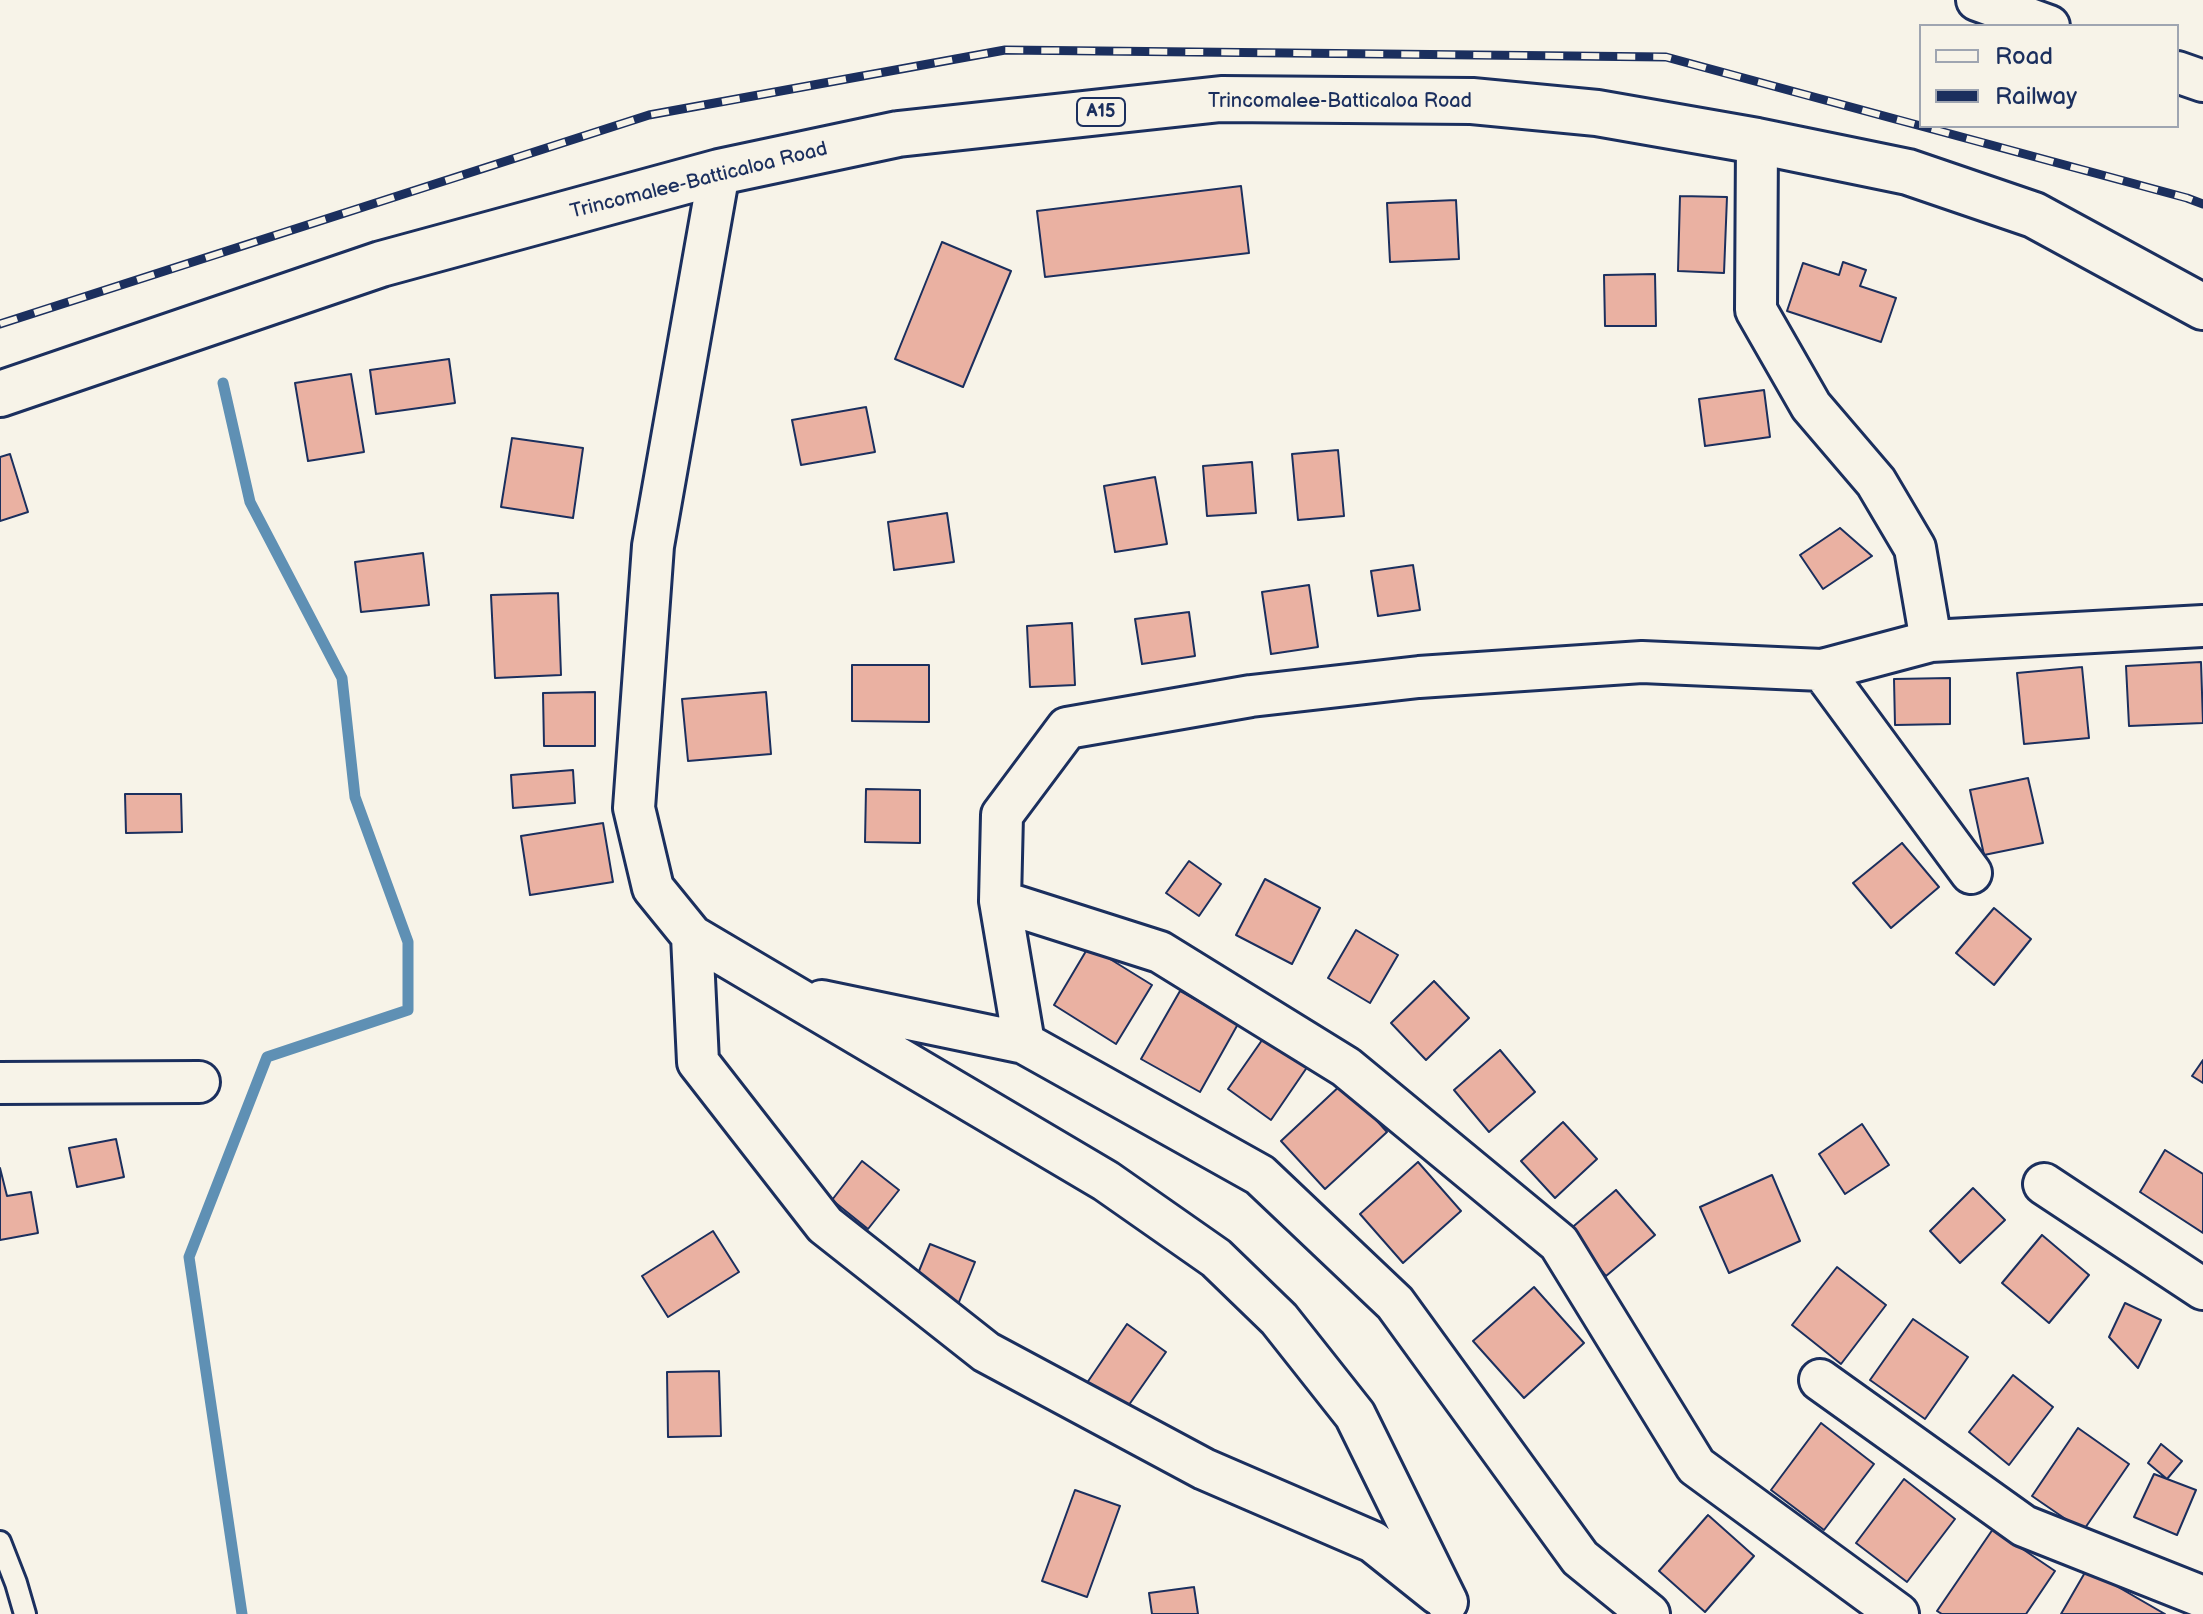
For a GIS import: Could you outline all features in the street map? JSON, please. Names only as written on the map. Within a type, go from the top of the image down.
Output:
[{"type":"highway","name":"Trincomalee-Batticaloa Road","points":[[0,394],[381,264],[719,172],[898,134],[1221,99],[1472,101],[1597,113],[1908,172],[2034,215],[2203,307]]},
{"type":"street","points":[[1977,0],[2043,24]]},
{"type":"street","points":[[2179,73],[2203,81]]},
{"type":"street","points":[[1757,141],[1756,310],[1811,406],[1876,482],[1915,548],[1931,641]]},
{"type":"street","points":[[719,172],[653,546],[634,808],[653,888],[692,936],[1106,1181],[1216,1258],[1279,1319],[1355,1415],[1453,1611]]},
{"type":"street","points":[[1024,1043],[1000,901],[1002,815],[1067,728],[1251,696],[1419,677],[1642,662],[1822,670],[1931,641],[2203,626]]},
{"type":"street","points":[[1822,670],[1971,873]]},
{"type":"street","points":[[1000,901],[1160,952],[1346,1067],[1559,1243],[1696,1466],[1898,1614]]},
{"type":"street","points":[[692,936],[698,1062],[825,1225],[986,1352],[1204,1469],[1373,1542],[1453,1611]]},
{"type":"street","points":[[790,994],[1024,1043],[1260,1175],[1395,1303],[1580,1558],[1649,1614]]},
{"type":"street","points":[[0,1083],[199,1082]]},
{"type":"street","points":[[2044,1184],[2203,1289]]},
{"type":"street","points":[[1820,1380],[2024,1526],[2203,1597]]},
{"type":"lane","points":[[0,1542],[25,1614]]},
{"type":"building","points":[[1241,186],[1249,253],[1045,277],[1037,211]]},
{"type":"building","points":[[1680,196],[1727,197],[1724,273],[1678,271]]},
{"type":"building","points":[[1456,200],[1459,259],[1390,262],[1387,203]]},
{"type":"building","points":[[942,242],[1011,271],[963,387],[895,359]]},
{"type":"building","points":[[1843,262],[1866,270],[1860,286],[1896,298],[1881,342],[1787,311],[1803,263],[1839,275]]},
{"type":"building","points":[[1655,274],[1656,326],[1605,326],[1604,275]]},
{"type":"building","points":[[449,359],[455,403],[376,414],[370,370]]},
{"type":"building","points":[[351,374],[364,452],[308,461],[295,383]]},
{"type":"building","points":[[1764,390],[1770,437],[1705,446],[1699,399]]},
{"type":"building","points":[[866,407],[875,452],[801,465],[792,420]]},
{"type":"building","points":[[512,438],[583,448],[573,518],[501,507]]},
{"type":"building","points":[[1338,450],[1344,516],[1298,520],[1292,454]]},
{"type":"building","points":[[10,454],[28,512],[0,521],[0,457]]},
{"type":"building","points":[[1252,462],[1256,513],[1207,516],[1203,466]]},
{"type":"building","points":[[1155,477],[1167,544],[1115,552],[1104,486]]},
{"type":"building","points":[[947,513],[954,562],[894,570],[888,522]]},
{"type":"building","points":[[1840,528],[1872,556],[1823,589],[1800,555]]},
{"type":"building","points":[[423,553],[429,605],[361,612],[355,562]]},
{"type":"building","points":[[1413,565],[1420,610],[1378,616],[1371,571]]},
{"type":"building","points":[[1309,585],[1318,647],[1271,654],[1262,592]]},
{"type":"building","points":[[558,593],[561,675],[495,678],[491,595]]},
{"type":"building","points":[[1189,612],[1195,656],[1142,664],[1135,619]]},
{"type":"building","points":[[1072,623],[1075,685],[1030,687],[1027,626]]},
{"type":"building","points":[[2201,662],[2203,723],[2129,726],[2126,666]]},
{"type":"building","points":[[852,665],[929,665],[929,722],[852,721]]},
{"type":"building","points":[[2082,667],[2089,738],[2024,744],[2017,673]]},
{"type":"building","points":[[1950,678],[1950,724],[1895,725],[1894,679]]},
{"type":"building","points":[[595,692],[595,746],[544,746],[543,693]]},
{"type":"building","points":[[766,692],[771,754],[688,761],[682,699]]},
{"type":"building","points":[[573,770],[575,803],[513,808],[511,775]]},
{"type":"building","points":[[2028,778],[2043,843],[1984,855],[1970,790]]},
{"type":"building","points":[[866,789],[920,790],[920,843],[865,842]]},
{"type":"building","points":[[125,794],[181,794],[182,832],[126,833]]},
{"type":"building","points":[[603,823],[613,882],[530,895],[521,836]]},
{"type":"building","points":[[1902,843],[1939,887],[1891,928],[1853,883]]},
{"type":"building","points":[[1189,861],[1221,884],[1199,916],[1166,893]]},
{"type":"building","points":[[1265,879],[1320,908],[1292,964],[1236,935]]},
{"type":"building","points":[[1994,908],[2031,939],[1994,985],[1956,953]]},
{"type":"building","points":[[1356,930],[1398,955],[1370,1003],[1328,978]]},
{"type":"building","points":[[1089,946],[1152,985],[1116,1044],[1054,1005]]},
{"type":"building","points":[[1434,981],[1469,1018],[1426,1060],[1391,1023]]},
{"type":"building","points":[[1180,991],[1238,1024],[1200,1092],[1141,1059]]},
{"type":"building","points":[[1267,1033],[1310,1063],[1271,1120],[1228,1089]]},
{"type":"building","points":[[1500,1050],[1535,1092],[1489,1132],[1454,1090]]},
{"type":"building","points":[[2203,1060],[2203,1083],[2192,1076]]},
{"type":"building","points":[[1343,1083],[1387,1132],[1325,1189],[1281,1141]]},
{"type":"building","points":[[1563,1122],[1597,1159],[1555,1198],[1521,1161]]},
{"type":"building","points":[[1862,1124],[1889,1165],[1845,1194],[1819,1154]]},
{"type":"building","points":[[116,1139],[124,1177],[77,1187],[69,1148]]},
{"type":"building","points":[[2165,1150],[2203,1174],[2203,1233],[2140,1192]]},
{"type":"building","points":[[862,1161],[899,1190],[868,1229],[832,1200]]},
{"type":"building","points":[[1418,1162],[1461,1211],[1403,1263],[1360,1214]]},
{"type":"building","points":[[0,1168],[7,1196],[31,1192],[38,1233],[0,1240]]},
{"type":"building","points":[[1772,1175],[1800,1241],[1729,1273],[1700,1207]]},
{"type":"building","points":[[1973,1188],[2005,1220],[1960,1263],[1930,1231]]},
{"type":"building","points":[[1616,1190],[1655,1235],[1606,1276],[1568,1231]]},
{"type":"building","points":[[713,1231],[739,1272],[668,1317],[642,1276]]},
{"type":"building","points":[[2042,1235],[2089,1275],[2049,1323],[2002,1283]]},
{"type":"building","points":[[930,1244],[975,1262],[953,1317],[908,1298]]},
{"type":"building","points":[[1837,1267],[1886,1305],[1841,1364],[1792,1325]]},
{"type":"building","points":[[1534,1287],[1584,1343],[1524,1398],[1473,1341]]},
{"type":"building","points":[[2125,1303],[2161,1320],[2138,1368],[2109,1337]]},
{"type":"building","points":[[1913,1319],[1968,1357],[1925,1419],[1870,1380]]},
{"type":"building","points":[[1127,1324],[1166,1352],[1112,1429],[1074,1402]]},
{"type":"building","points":[[719,1371],[721,1436],[668,1437],[667,1372]]},
{"type":"building","points":[[2013,1375],[2053,1407],[2009,1465],[1969,1432]]},
{"type":"building","points":[[1821,1423],[1874,1464],[1824,1530],[1771,1490]]},
{"type":"building","points":[[2078,1428],[2129,1464],[2083,1531],[2032,1496]]},
{"type":"building","points":[[2161,1444],[2182,1461],[2167,1479],[2148,1463]]},
{"type":"building","points":[[2154,1474],[2196,1490],[2177,1535],[2134,1517]]},
{"type":"building","points":[[1904,1479],[1955,1519],[1907,1582],[1856,1543]]},
{"type":"building","points":[[1075,1490],[1120,1506],[1087,1597],[1042,1581]]},
{"type":"building","points":[[1708,1515],[1754,1556],[1705,1612],[1659,1571]]},
{"type":"building","points":[[1993,1529],[2055,1571],[2026,1614],[1942,1614],[1937,1611]]},
{"type":"building","points":[[2087,1569],[2165,1614],[2061,1614]]},
{"type":"building","points":[[1194,1587],[1198,1614],[1152,1614],[1149,1593]]},
{"type":"waterway","points":[[223,383],[250,502],[342,678],[355,797],[408,942],[408,1010],[267,1057],[189,1257],[242,1614]]},
{"type":"railway","points":[[0,324],[649,115],[1005,50],[1666,57],[1919,125]]},
{"type":"railway","points":[[1928,128],[2203,204]]}]
